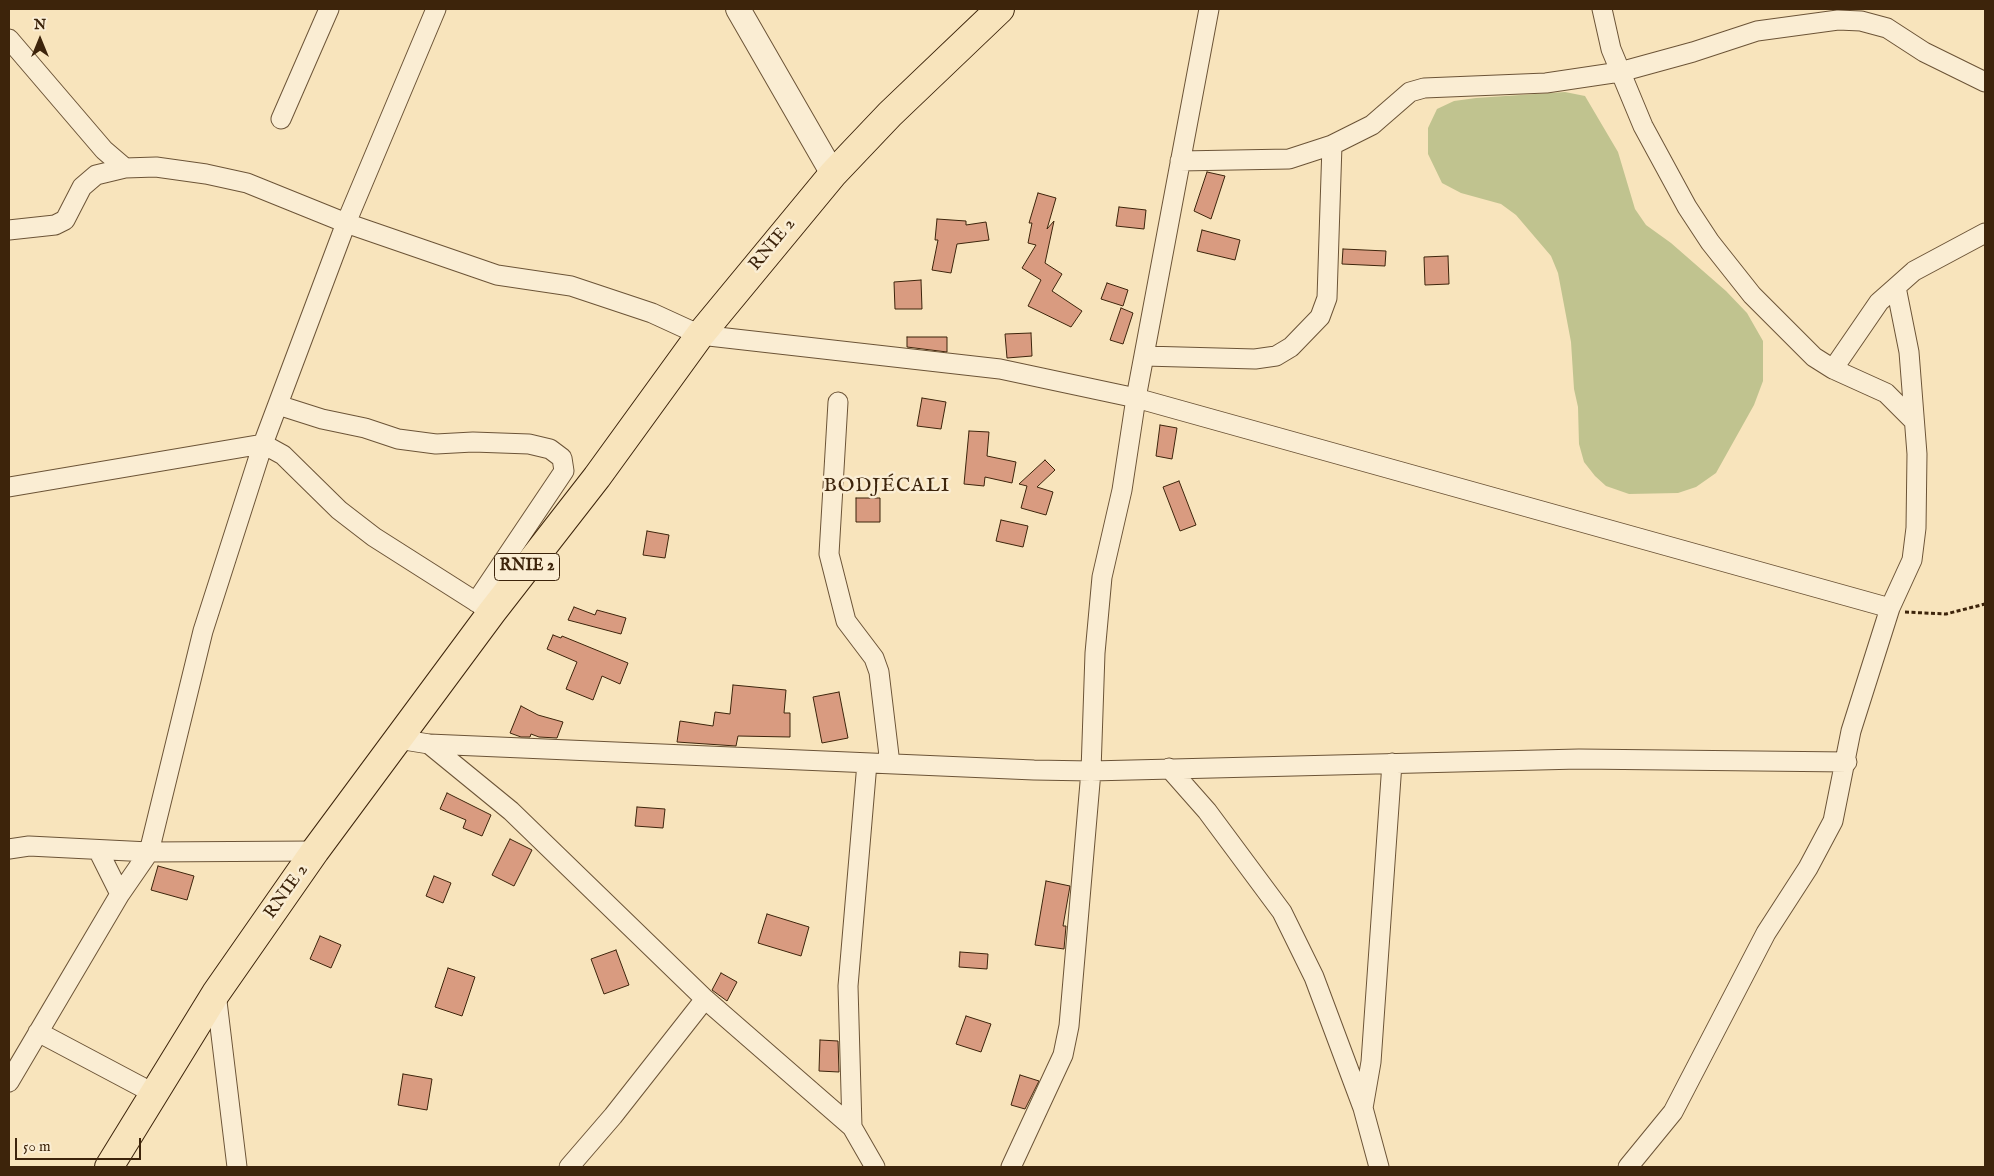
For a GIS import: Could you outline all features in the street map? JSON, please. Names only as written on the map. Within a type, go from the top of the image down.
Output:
[{"type":"main road","name":"RNIE 2","points":[[109,1167],[153,1092],[216,993],[315,851],[398,739],[484,607],[596,477],[700,335],[803,208],[890,114],[1000,9]]},
{"type":"street","points":[[281,119],[329,9]]},
{"type":"street","points":[[9,1082],[120,894],[149,852],[203,631],[264,444],[346,223],[436,9]]},
{"type":"street","points":[[738,9],[833,174]]},
{"type":"street","points":[[1011,1167],[1063,1055],[1069,1026],[1091,771],[1095,652],[1102,577],[1122,490],[1136,398],[1209,9]]},
{"type":"street","points":[[1602,9],[1611,49],[1643,126],[1687,207],[1710,242],[1752,295],[1814,357],[1833,369],[1886,393],[1913,420]]},
{"type":"street","points":[[1180,161],[1289,159],[1332,145],[1372,125],[1410,92],[1424,88],[1546,83],[1620,72],[1694,52],[1757,31],[1838,20],[1860,21],[1887,28],[1924,52],[1985,82]]},
{"type":"street","points":[[9,39],[104,150],[125,168]]},
{"type":"street","points":[[1144,356],[1255,359],[1276,356],[1291,347],[1320,317],[1327,298],[1332,145]]},
{"type":"street","points":[[9,230],[55,225],[65,220],[82,187],[96,175],[125,168],[156,167],[206,174],[247,183],[346,223],[498,275],[571,286],[652,313],[700,335],[1000,369],[1136,398],[1890,608]]},
{"type":"street","points":[[1833,369],[1879,302],[1914,271],[1985,233]]},
{"type":"street","points":[[1628,1167],[1673,1112],[1766,933],[1808,868],[1833,821],[1851,731],[1890,608],[1912,560],[1915,536],[1918,504],[1917,464],[1909,352],[1896,287]]},
{"type":"street","points":[[838,402],[830,554],[846,621],[870,652],[879,672],[890,764]]},
{"type":"street","points":[[9,487],[264,444],[284,455],[340,510],[374,537],[484,607],[564,471],[562,458],[550,449],[529,444],[472,442],[436,444],[398,439],[365,428],[322,419],[278,405]]},
{"type":"street","points":[[398,739],[430,744],[1091,771],[1579,759],[1846,762]]},
{"type":"street","points":[[430,744],[511,811],[706,999],[852,1127]]},
{"type":"street","points":[[866,763],[848,986],[852,1127],[868,1163]]},
{"type":"street","points":[[1363,1108],[1371,1062],[1392,763]]},
{"type":"street","points":[[1169,768],[1207,811],[1282,912],[1314,977],[1363,1108],[1379,1167]]},
{"type":"street","points":[[9,849],[29,846],[149,852],[315,851]]},
{"type":"street","points":[[98,850],[120,894]]},
{"type":"street","points":[[216,993],[237,1167]]},
{"type":"street","points":[[568,1167],[613,1116],[706,999]]},
{"type":"street","points":[[38,1032],[153,1092]]},
{"type":"path","points":[[1890,608],[1916,614],[1946,614],[1985,604]]},
{"type":"green space","points":[[1565,92],[1585,96],[1618,152],[1635,209],[1646,225],[1671,243],[1726,291],[1747,313],[1763,341],[1763,381],[1754,405],[1716,473],[1696,487],[1678,493],[1629,494],[1606,486],[1584,462],[1579,444],[1578,407],[1574,389],[1571,342],[1558,273],[1551,256],[1516,215],[1501,204],[1461,193],[1442,183],[1428,154],[1428,128],[1437,109],[1454,101]]},
{"type":"building","points":[[1207,172],[1225,176],[1211,219],[1194,211]]},
{"type":"building","points":[[1038,193],[1056,198],[1047,229],[1054,221],[1045,263],[1062,274],[1052,291],[1082,311],[1071,327],[1028,306],[1041,280],[1022,268],[1036,245],[1028,243],[1032,223],[1029,223]]},
{"type":"building","points":[[1119,207],[1146,210],[1144,229],[1116,226]]},
{"type":"building","points":[[937,219],[966,221],[966,225],[986,222],[989,240],[957,244],[951,273],[932,270],[938,240],[935,240]]},
{"type":"building","points":[[1202,230],[1240,240],[1235,260],[1197,251]]},
{"type":"building","points":[[1343,249],[1386,251],[1385,266],[1342,264]]},
{"type":"building","points":[[1448,256],[1449,284],[1425,285],[1424,257]]},
{"type":"building","points":[[921,280],[922,309],[895,309],[894,282]]},
{"type":"building","points":[[1107,283],[1128,290],[1123,306],[1101,299]]},
{"type":"building","points":[[1121,308],[1133,313],[1123,344],[1110,340]]},
{"type":"building","points":[[1031,333],[1032,356],[1007,358],[1005,334]]},
{"type":"building","points":[[907,337],[947,337],[947,352],[907,347]]},
{"type":"building","points":[[922,398],[946,402],[941,429],[917,426]]},
{"type":"building","points":[[1160,425],[1177,428],[1172,459],[1156,456]]},
{"type":"building","points":[[969,431],[989,432],[987,456],[1016,462],[1012,483],[985,477],[984,486],[964,484]]},
{"type":"building","points":[[1045,460],[1055,470],[1037,487],[1053,492],[1046,515],[1021,508],[1027,486],[1019,484]]},
{"type":"building","points":[[1179,481],[1196,525],[1180,531],[1163,487]]},
{"type":"building","points":[[856,498],[880,498],[880,522],[856,522]]},
{"type":"building","points":[[1001,520],[1028,526],[1023,547],[996,541]]},
{"type":"building","points":[[647,531],[669,535],[665,558],[643,555]]},
{"type":"building","points":[[574,607],[595,615],[597,610],[626,618],[621,634],[568,620]]},
{"type":"building","points":[[553,635],[561,638],[562,636],[628,663],[620,684],[602,676],[593,700],[566,689],[577,662],[547,649]]},
{"type":"building","points":[[733,685],[786,690],[784,713],[790,713],[790,737],[738,736],[736,746],[677,742],[680,721],[713,726],[715,712],[730,714]]},
{"type":"building","points":[[839,692],[848,738],[822,743],[813,697]]},
{"type":"building","points":[[521,706],[538,715],[563,722],[557,738],[539,737],[531,734],[530,737],[521,737],[510,733]]},
{"type":"building","points":[[447,793],[491,815],[482,836],[463,828],[466,820],[440,809]]},
{"type":"building","points":[[637,807],[665,809],[663,828],[635,826]]},
{"type":"building","points":[[510,839],[532,850],[514,886],[492,875]]},
{"type":"building","points":[[158,866],[194,876],[187,900],[151,890]]},
{"type":"building","points":[[434,876],[451,883],[443,903],[426,896]]},
{"type":"building","points":[[1046,881],[1070,886],[1063,926],[1066,926],[1064,949],[1035,945]]},
{"type":"building","points":[[767,914],[809,927],[801,956],[758,943]]},
{"type":"building","points":[[320,936],[341,945],[331,968],[310,959]]},
{"type":"building","points":[[616,950],[629,985],[604,994],[591,959]]},
{"type":"building","points":[[960,952],[988,954],[987,969],[959,967]]},
{"type":"building","points":[[448,968],[475,977],[462,1016],[435,1007]]},
{"type":"building","points":[[721,973],[737,982],[727,1001],[712,990]]},
{"type":"building","points":[[966,1016],[991,1024],[981,1052],[956,1044]]},
{"type":"building","points":[[820,1040],[838,1041],[839,1072],[819,1071]]},
{"type":"building","points":[[403,1074],[432,1079],[427,1110],[398,1105]]},
{"type":"building","points":[[1020,1075],[1039,1081],[1025,1109],[1011,1105]]},
{"type":"district","name":"BODJÉCALI","points":[[887,487]]}]
